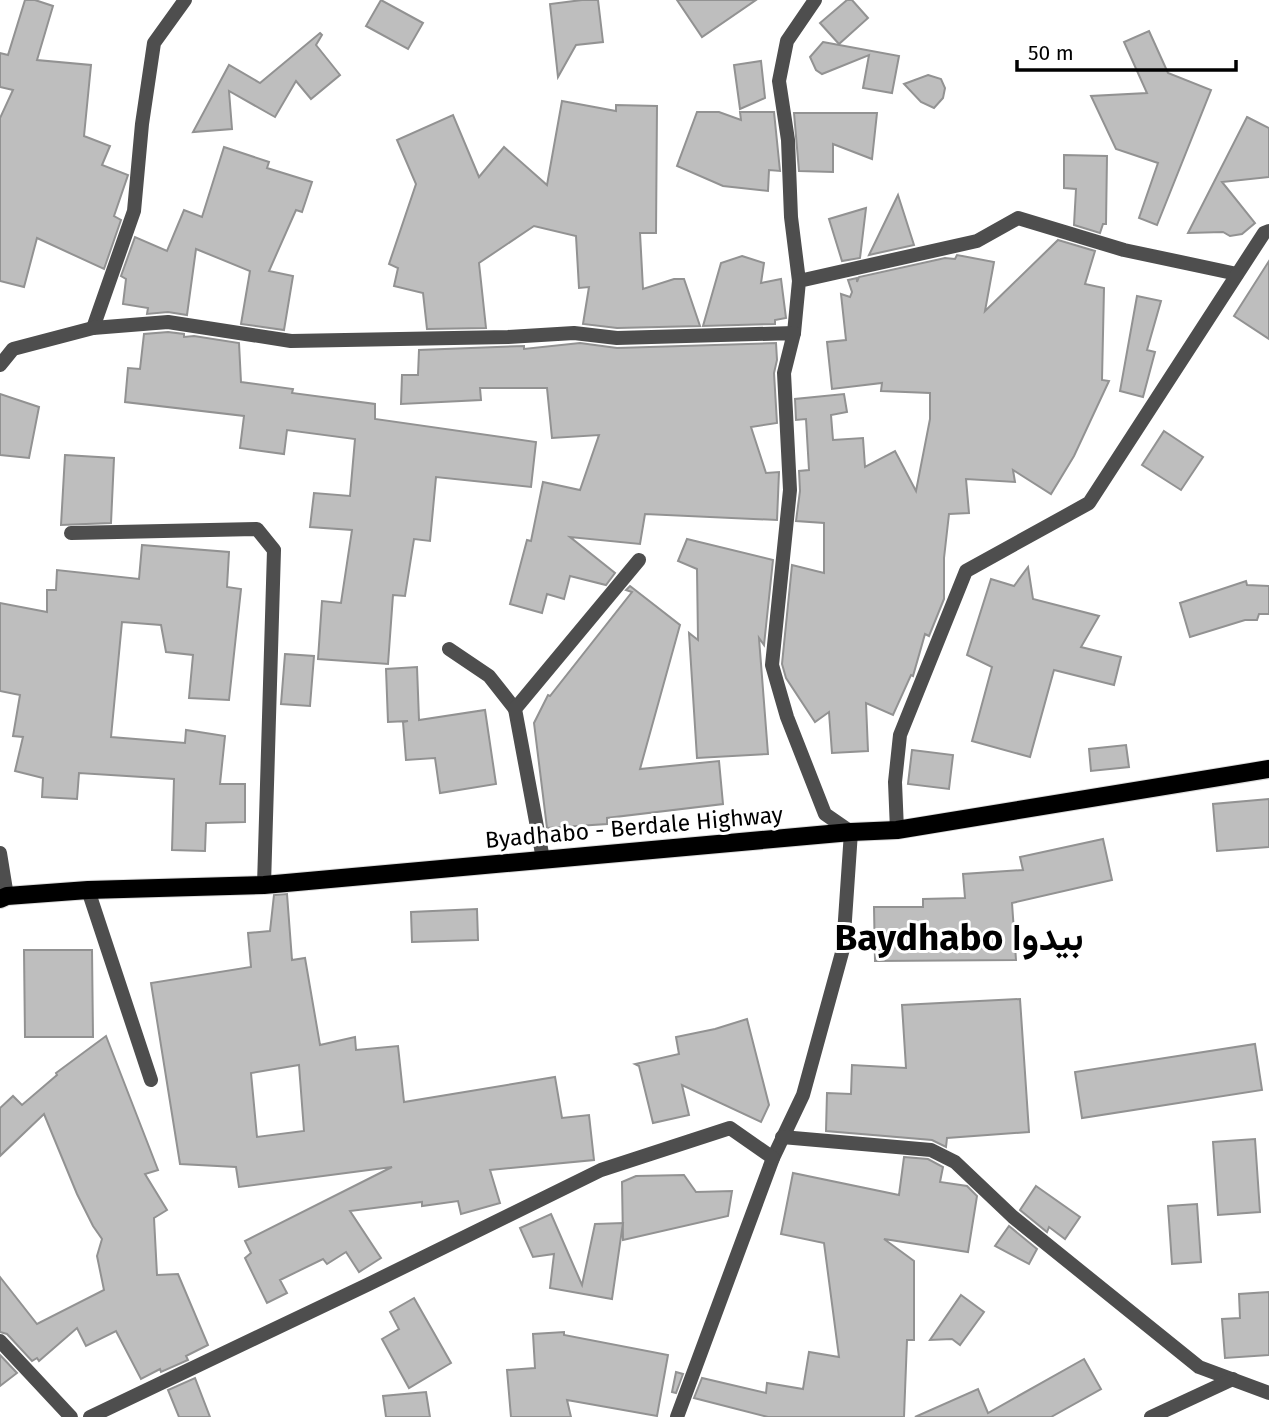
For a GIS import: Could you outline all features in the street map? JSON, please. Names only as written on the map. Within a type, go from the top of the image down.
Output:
[{"type":"main road","name":"Byadhabo - Berdale Highway","points":[[4,898],[88,890],[264,885],[897,830],[1269,769]]},
{"type":"street","points":[[93,328],[134,211],[142,124],[154,43],[185,0]]},
{"type":"street","points":[[677,1417],[772,1157],[803,1095],[843,949],[851,832],[825,814],[787,717],[772,665],[790,490],[784,373],[794,333],[799,281],[791,217],[788,140],[779,80],[787,41],[815,0]]},
{"type":"street","points":[[799,281],[977,241],[1018,218],[1124,250],[1237,274]]},
{"type":"street","points":[[897,830],[895,782],[900,734],[966,571],[1089,503],[1264,233],[1269,231]]},
{"type":"street","points":[[0,365],[13,349],[93,328],[168,322],[291,341],[508,337],[574,333],[617,338],[794,333]]},
{"type":"street","points":[[71,533],[257,529],[274,550],[264,885]]},
{"type":"street","points":[[515,709],[639,560]]},
{"type":"street","points":[[449,649],[489,676],[515,709],[542,859]]},
{"type":"street","points":[[0,853],[4,898]]},
{"type":"street","points":[[88,890],[151,1080]]},
{"type":"street","points":[[90,1417],[601,1170],[730,1128],[772,1157]]},
{"type":"street","points":[[782,1137],[931,1150],[955,1162],[1013,1217],[1199,1367],[1269,1393]]},
{"type":"street","points":[[0,1341],[71,1417]]},
{"type":"street","points":[[1151,1417],[1233,1380]]},
{"type":"building","points":[[25,0],[53,6],[37,60],[91,65],[84,136],[110,146],[102,165],[128,175],[114,216],[121,220],[104,269],[37,238],[24,287],[0,281],[0,118],[13,90],[0,87],[0,53],[8,55]]},
{"type":"building","points":[[381,0],[423,23],[408,49],[366,26]]},
{"type":"building","points":[[598,0],[603,42],[576,45],[558,77],[550,4]]},
{"type":"building","points":[[677,0],[756,0],[702,37]]},
{"type":"building","points":[[847,0],[852,0],[868,18],[839,44],[820,23]]},
{"type":"building","points":[[1149,31],[1168,73],[1211,90],[1157,225],[1139,218],[1158,163],[1116,149],[1091,96],[1147,93],[1124,42]]},
{"type":"building","points":[[320,33],[322,35],[316,45],[340,75],[311,99],[296,81],[275,117],[229,91],[232,129],[193,132],[229,65],[260,83]]},
{"type":"building","points":[[823,42],[899,56],[892,93],[863,88],[869,55],[822,74],[816,70],[810,57]]},
{"type":"building","points":[[761,61],[765,98],[740,109],[734,65]]},
{"type":"building","points":[[928,75],[941,79],[945,88],[943,98],[934,108],[921,102],[904,84]]},
{"type":"building","points":[[562,101],[616,111],[616,105],[657,106],[656,233],[640,233],[643,289],[674,279],[684,279],[700,326],[617,328],[583,324],[589,287],[579,288],[576,236],[534,226],[479,263],[486,328],[427,329],[423,293],[394,286],[398,268],[389,264],[416,184],[397,140],[453,115],[479,177],[504,147],[547,185]]},
{"type":"building","points":[[697,112],[719,112],[741,120],[740,112],[774,112],[780,171],[769,170],[768,191],[723,186],[677,166]]},
{"type":"building","points":[[794,113],[877,113],[872,159],[833,144],[833,172],[799,171]]},
{"type":"building","points":[[1247,117],[1269,128],[1269,177],[1222,182],[1255,223],[1242,234],[1230,236],[1223,232],[1188,233]]},
{"type":"building","points":[[224,147],[269,162],[267,168],[312,182],[302,212],[296,210],[269,271],[293,276],[284,330],[241,324],[250,271],[196,249],[187,315],[168,312],[147,314],[148,308],[123,304],[126,279],[121,276],[135,237],[167,251],[184,210],[202,217]]},
{"type":"building","points":[[1064,155],[1107,156],[1106,224],[1103,224],[1100,233],[1074,225],[1076,189],[1064,188]]},
{"type":"building","points":[[898,195],[914,245],[869,255]]},
{"type":"building","points":[[866,208],[860,258],[842,261],[829,219]]},
{"type":"building","points":[[1058,240],[1095,251],[1085,284],[1104,288],[1102,380],[1109,381],[1074,456],[1051,494],[1013,470],[1015,482],[966,479],[969,513],[949,514],[944,558],[944,599],[929,636],[925,634],[913,676],[911,675],[893,715],[866,703],[868,751],[832,753],[829,712],[815,722],[786,678],[782,664],[792,565],[824,573],[824,523],[796,521],[800,491],[799,471],[809,470],[806,419],[796,420],[795,399],[844,394],[847,412],[831,415],[833,440],[863,438],[865,467],[895,451],[916,491],[930,419],[930,393],[881,391],[882,383],[832,389],[827,342],[846,340],[841,294],[850,297],[852,292],[848,280],[857,278],[857,282],[859,277],[945,258],[955,259],[957,255],[994,262],[985,311]]},
{"type":"building","points":[[742,256],[764,263],[761,283],[781,279],[786,318],[775,320],[775,324],[703,326],[721,263]]},
{"type":"building","points":[[1269,261],[1269,339],[1234,316]]},
{"type":"building","points":[[1137,296],[1161,301],[1147,350],[1155,352],[1143,397],[1120,391]]},
{"type":"building","points":[[144,334],[184,334],[184,337],[239,343],[241,382],[293,389],[292,393],[375,404],[375,419],[536,442],[531,487],[436,477],[430,541],[414,539],[405,596],[393,595],[388,664],[318,659],[322,601],[341,603],[352,530],[310,527],[314,493],[350,496],[355,439],[287,430],[284,454],[240,448],[244,416],[125,402],[128,368],[140,369]]},
{"type":"building","points":[[580,343],[617,348],[776,343],[777,360],[774,373],[777,423],[751,427],[766,473],[779,472],[777,520],[645,514],[640,544],[570,537],[615,573],[606,585],[570,576],[564,599],[547,594],[542,613],[510,604],[527,540],[531,541],[543,482],[580,490],[599,435],[552,438],[547,388],[480,388],[481,400],[401,404],[402,375],[418,375],[419,350],[524,346],[524,349]]},
{"type":"building","points":[[0,394],[39,407],[29,458],[0,455]]},
{"type":"building","points":[[1164,431],[1203,457],[1181,490],[1142,465]]},
{"type":"building","points":[[65,455],[114,458],[111,523],[61,525]]},
{"type":"building","points":[[687,539],[773,560],[764,645],[759,638],[768,754],[697,758],[689,633],[698,640],[697,569],[678,561]]},
{"type":"building","points":[[142,545],[229,552],[227,587],[241,589],[229,700],[189,698],[193,655],[166,652],[161,625],[122,622],[111,737],[185,743],[186,730],[225,736],[220,784],[245,784],[245,822],[206,823],[205,851],[172,850],[174,779],[79,773],[77,799],[42,797],[43,778],[15,771],[23,737],[13,736],[20,695],[0,691],[0,603],[47,612],[47,590],[56,590],[57,570],[139,579]]},
{"type":"building","points":[[1028,567],[1033,599],[1099,616],[1081,647],[1121,657],[1114,685],[1054,670],[1030,757],[972,741],[992,667],[967,655],[991,579],[1014,586]]},
{"type":"building","points":[[1246,581],[1247,585],[1269,586],[1269,614],[1259,614],[1257,620],[1245,620],[1190,637],[1180,603]]},
{"type":"building","points":[[630,586],[680,625],[640,769],[719,761],[723,804],[607,818],[607,824],[547,828],[534,723],[548,695],[550,696],[632,592],[626,590]]},
{"type":"building","points":[[285,654],[314,656],[310,706],[281,704]]},
{"type":"building","points":[[417,667],[419,720],[485,710],[496,784],[440,793],[435,758],[406,760],[403,722],[408,721],[388,722],[386,669]]},
{"type":"building","points":[[1126,745],[1129,767],[1091,771],[1089,749]]},
{"type":"building","points":[[912,750],[953,755],[949,789],[908,784]]},
{"type":"building","points":[[1269,799],[1269,847],[1217,851],[1213,804]]},
{"type":"building","points":[[1103,839],[1112,880],[1012,903],[1016,960],[875,961],[874,907],[923,907],[923,899],[965,898],[963,874],[1023,870],[1020,857]]},
{"type":"building","points":[[287,894],[292,960],[305,958],[320,1045],[355,1037],[356,1050],[398,1046],[404,1102],[555,1077],[562,1118],[589,1115],[594,1160],[490,1170],[500,1203],[461,1214],[458,1201],[422,1206],[422,1202],[350,1211],[381,1258],[359,1272],[346,1252],[327,1264],[323,1259],[280,1280],[287,1293],[267,1303],[245,1258],[251,1253],[245,1241],[392,1167],[239,1187],[236,1167],[180,1164],[151,983],[251,967],[248,933],[270,931],[274,895]],"holes":[[[299,1065],[304,1131],[257,1137],[251,1073]]]},
{"type":"building","points":[[477,909],[478,940],[412,942],[411,912]]},
{"type":"building","points":[[24,950],[92,950],[93,1037],[25,1037]]},
{"type":"building","points":[[1020,999],[1029,1132],[947,1138],[946,1147],[932,1140],[826,1131],[827,1093],[851,1094],[852,1065],[906,1068],[902,1005]]},
{"type":"building","points":[[747,1019],[769,1105],[761,1122],[682,1085],[689,1115],[653,1123],[639,1066],[635,1064],[679,1054],[676,1037]]},
{"type":"building","points":[[106,1036],[158,1170],[145,1174],[167,1210],[154,1218],[157,1275],[178,1274],[208,1345],[186,1356],[188,1360],[161,1372],[160,1369],[141,1379],[116,1331],[86,1346],[77,1328],[39,1361],[37,1358],[32,1361],[7,1334],[0,1332],[0,1277],[37,1324],[104,1290],[97,1256],[102,1239],[77,1194],[44,1114],[0,1156],[0,1108],[13,1096],[22,1105],[57,1075],[56,1073]]},
{"type":"building","points":[[1255,1044],[1262,1090],[1082,1118],[1075,1072]]},
{"type":"building","points":[[1255,1139],[1260,1212],[1218,1215],[1213,1142]]},
{"type":"building","points":[[904,1157],[928,1159],[943,1167],[940,1182],[967,1186],[977,1196],[968,1252],[884,1239],[914,1261],[914,1340],[907,1340],[904,1417],[768,1417],[694,1398],[702,1378],[766,1393],[767,1383],[803,1389],[809,1352],[839,1357],[824,1243],[781,1234],[793,1173],[899,1195]]},
{"type":"building","points":[[684,1175],[696,1192],[732,1191],[728,1216],[623,1240],[622,1182],[636,1176]]},
{"type":"building","points":[[1036,1186],[1080,1217],[1065,1239],[1049,1227],[1047,1232],[1020,1210]]},
{"type":"building","points":[[1197,1204],[1201,1262],[1172,1264],[1168,1206]]},
{"type":"building","points":[[551,1214],[582,1285],[595,1224],[623,1223],[612,1299],[550,1288],[554,1254],[533,1257],[520,1228]]},
{"type":"building","points":[[1009,1226],[1037,1249],[1029,1264],[995,1246]]},
{"type":"building","points":[[1269,1292],[1269,1355],[1225,1358],[1222,1319],[1240,1318],[1239,1294]]},
{"type":"building","points":[[961,1295],[984,1312],[960,1345],[952,1339],[930,1340]]},
{"type":"building","points":[[414,1298],[451,1363],[409,1388],[382,1339],[399,1329],[390,1312]]},
{"type":"building","points":[[564,1332],[564,1335],[668,1355],[657,1416],[567,1400],[571,1417],[511,1417],[507,1370],[535,1368],[533,1334]]},
{"type":"building","points":[[0,1355],[17,1373],[0,1386]]},
{"type":"building","points":[[1084,1359],[1101,1389],[1051,1417],[915,1417],[978,1389],[988,1413]]},
{"type":"building","points":[[676,1372],[683,1374],[676,1393],[672,1392]]},
{"type":"building","points":[[195,1378],[210,1417],[179,1417],[168,1390]]},
{"type":"building","points":[[426,1392],[430,1417],[386,1417],[383,1396]]},
{"type":"district","name":"Baydhabo بيدوا","points":[[959,937]]}]
